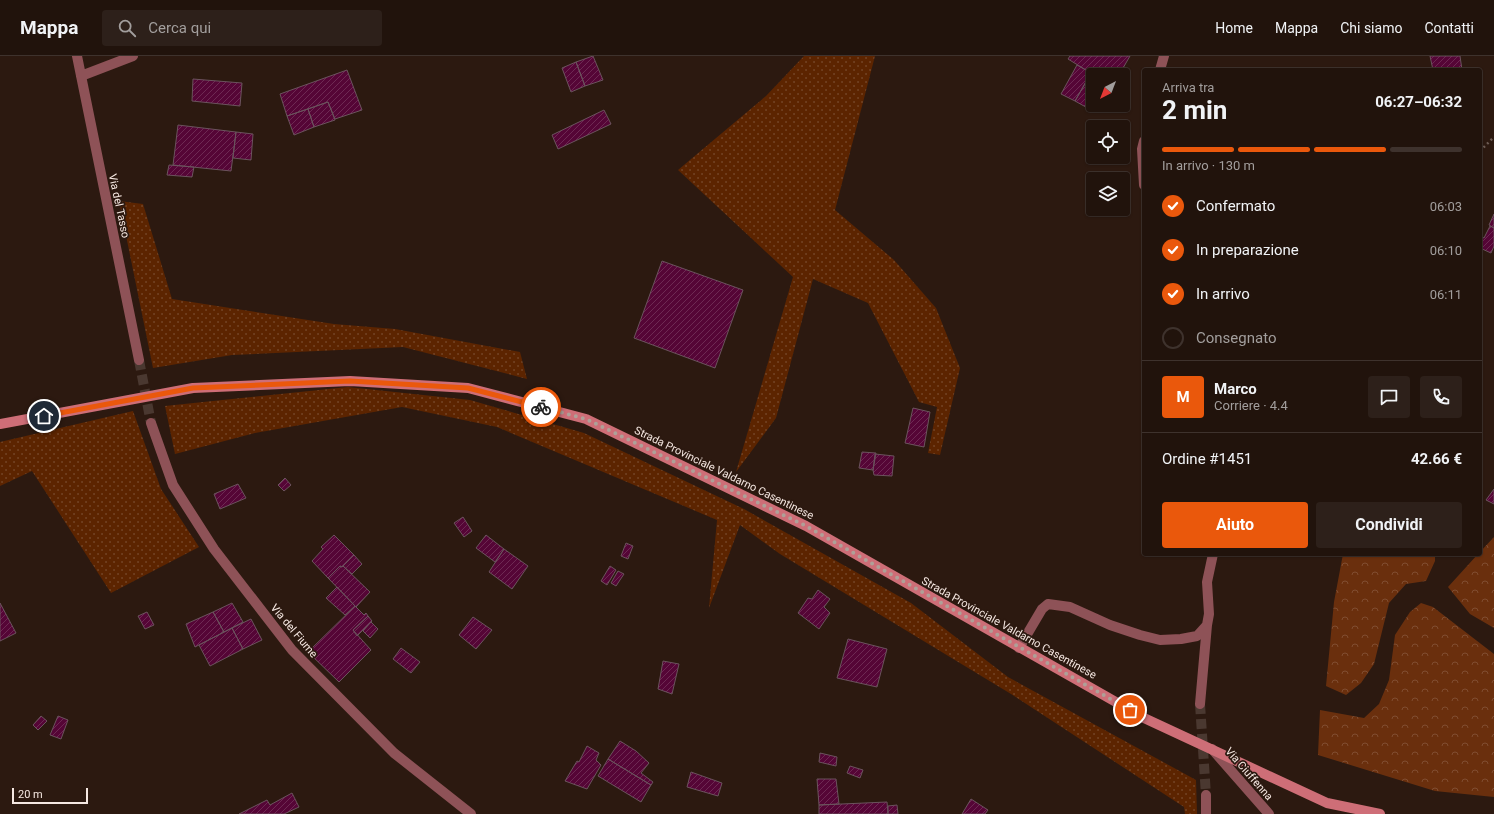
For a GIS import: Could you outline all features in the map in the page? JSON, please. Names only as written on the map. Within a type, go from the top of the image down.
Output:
[{"type":"main road","name":"Strada Provinciale Valdarno Casentinese","points":[[0,424],[193,388],[350,381],[468,388],[586,419],[806,526],[1144,718],[1327,803],[1380,814]]},
{"type":"street","name":"Via del Tasso","points":[[77,56],[139,360]]},
{"type":"street","points":[[81,76],[133,56]]},
{"type":"street","points":[[1161,68],[1164,56]]},
{"type":"street","name":"Via del Fiume","points":[[151,423],[172,485],[214,549],[292,650],[394,753],[471,814]]},
{"type":"street","points":[[1200,704],[1209,614],[1207,582],[1213,556]]},
{"type":"street","points":[[1019,648],[1042,609],[1048,604],[1070,607],[1110,625],[1140,636],[1160,640],[1181,639],[1197,636],[1207,625]]},
{"type":"street","name":"Via Ciuffenna","points":[[1212,749],[1269,814]]},
{"type":"street","points":[[1206,795],[1206,814]]},
{"type":"path","points":[[1482,149],[1494,137]]},
{"type":"shaded area","points":[[804,56],[875,56],[835,210],[894,260],[936,308],[960,368],[940,455],[928,453],[937,407],[919,402],[868,303],[813,279],[776,418],[736,472],[793,277],[678,170],[766,96]]},
{"type":"shaded area","points":[[119,201],[143,204],[172,299],[334,324],[395,329],[520,352],[527,379],[403,347],[232,355],[153,368]]},
{"type":"shaded area","points":[[348,387],[470,400],[584,433],[744,509],[911,603],[1008,677],[1196,780],[1197,814],[1185,814],[1184,807],[1011,694],[780,554],[740,525],[709,608],[717,520],[497,427],[402,407],[255,433],[175,454],[165,406]]},
{"type":"shaded area","points":[[133,411],[161,489],[199,547],[111,593],[32,471],[0,486],[0,442]]},
{"type":"green space","points":[[1494,537],[1494,628],[1470,614],[1448,587],[1476,556],[1482,556],[1482,550]]},
{"type":"green space","points":[[1343,556],[1435,556],[1435,561],[1426,581],[1406,584],[1389,603],[1374,664],[1361,683],[1346,695],[1326,686],[1334,602]]},
{"type":"green space","points":[[1421,603],[1433,607],[1494,654],[1494,797],[1435,791],[1318,755],[1320,710],[1364,718],[1379,704],[1389,680],[1395,635],[1410,612]]},
{"type":"building","points":[[593,56],[603,80],[585,86],[576,62]]},
{"type":"building","points":[[1070,56],[1130,56],[1123,68],[1086,68],[1086,70],[1068,59]]},
{"type":"building","points":[[1430,56],[1460,56],[1462,68],[1433,68]]},
{"type":"building","points":[[576,62],[585,86],[571,92],[562,68]]},
{"type":"building","points":[[1077,65],[1086,70],[1086,82],[1075,101],[1061,94]]},
{"type":"building","points":[[347,70],[362,110],[335,119],[328,102],[287,116],[280,94]]},
{"type":"building","points":[[193,79],[242,83],[240,106],[192,101]]},
{"type":"building","points":[[1086,82],[1086,107],[1075,101]]},
{"type":"building","points":[[328,102],[335,120],[314,127],[308,109]]},
{"type":"building","points":[[308,109],[314,127],[294,135],[287,116]]},
{"type":"building","points":[[604,110],[611,124],[558,149],[552,135]]},
{"type":"building","points":[[178,125],[236,132],[231,171],[173,165]]},
{"type":"building","points":[[236,132],[253,134],[251,160],[233,158]]},
{"type":"building","points":[[169,165],[194,167],[192,177],[167,175]]},
{"type":"building","points":[[1494,214],[1494,228],[1489,225]]},
{"type":"building","points":[[1490,226],[1494,228],[1494,246],[1491,253],[1482,249],[1482,237],[1484,238]]},
{"type":"building","points":[[662,261],[743,290],[715,368],[634,338]]},
{"type":"building","points":[[913,408],[930,412],[924,447],[905,443]]},
{"type":"building","points":[[862,452],[876,453],[873,470],[859,468]]},
{"type":"building","points":[[875,454],[894,456],[892,476],[874,475],[873,470]]},
{"type":"building","points":[[285,478],[291,485],[284,491],[278,485]]},
{"type":"building","points":[[238,484],[246,498],[220,509],[214,494]]},
{"type":"building","points":[[1494,489],[1494,504],[1486,500]]},
{"type":"building","points":[[463,517],[472,531],[464,537],[454,523]]},
{"type":"building","points":[[334,535],[354,555],[328,578],[312,561],[323,549],[321,547]]},
{"type":"building","points":[[486,535],[504,549],[495,562],[476,548]]},
{"type":"building","points":[[626,543],[633,546],[628,559],[621,556]]},
{"type":"building","points":[[504,549],[528,566],[512,589],[489,572]]},
{"type":"building","points":[[354,555],[362,564],[352,574],[343,566]]},
{"type":"building","points":[[340,566],[343,566],[370,592],[356,607],[328,578]]},
{"type":"building","points":[[610,566],[616,570],[607,585],[601,581]]},
{"type":"building","points":[[618,571],[624,574],[616,586],[611,583]]},
{"type":"building","points":[[337,587],[355,606],[345,615],[326,598]]},
{"type":"building","points":[[818,590],[830,599],[824,607],[830,613],[819,629],[798,613],[808,598],[812,599]]},
{"type":"building","points":[[0,603],[16,633],[0,641]]},
{"type":"building","points":[[232,603],[243,622],[224,632],[213,612]]},
{"type":"building","points":[[355,606],[364,615],[366,613],[368,616],[353,630],[371,650],[339,682],[308,652]]},
{"type":"building","points":[[147,612],[154,625],[145,629],[138,616]]},
{"type":"building","points":[[213,612],[224,632],[195,647],[186,624]]},
{"type":"building","points":[[368,616],[372,621],[357,636],[353,630]]},
{"type":"building","points":[[473,617],[492,630],[476,649],[459,635]]},
{"type":"building","points":[[251,619],[262,640],[243,649],[232,628]]},
{"type":"building","points":[[371,622],[378,629],[370,638],[363,631]]},
{"type":"building","points":[[232,628],[243,649],[210,666],[199,645]]},
{"type":"building","points":[[848,639],[887,649],[877,687],[837,678]]},
{"type":"building","points":[[401,648],[420,662],[411,673],[393,659]]},
{"type":"building","points":[[663,661],[679,664],[672,694],[658,689]]},
{"type":"building","points":[[41,716],[47,721],[38,730],[33,725]]},
{"type":"building","points":[[58,716],[68,720],[61,739],[50,735]]},
{"type":"building","points":[[620,741],[636,751],[649,763],[641,773],[653,782],[651,785],[608,759]]},
{"type":"building","points":[[587,746],[599,753],[596,760],[601,765],[587,789],[565,781],[577,761],[579,762]]},
{"type":"building","points":[[820,753],[837,757],[836,766],[819,762]]},
{"type":"building","points":[[608,759],[651,785],[641,802],[598,776]]},
{"type":"building","points":[[850,766],[863,770],[860,778],[847,773]]},
{"type":"building","points":[[691,772],[722,783],[718,796],[687,787]]},
{"type":"building","points":[[817,779],[836,779],[839,804],[819,805]]},
{"type":"building","points":[[292,793],[299,807],[284,814],[239,814],[267,800],[270,805]]},
{"type":"building","points":[[971,799],[988,810],[985,814],[962,814]]},
{"type":"building","points":[[887,802],[888,814],[819,814],[819,805]]},
{"type":"building","points":[[897,805],[898,814],[888,814],[888,806]]},
{"type":"tunnel","points":[[139,360],[151,423]]},
{"type":"tunnel","points":[[1200,704],[1206,795]]},
{"type":"way so far","points":[[541,407],[586,419],[806,526],[1130,710]]},
{"type":"route","points":[[44,416],[193,388],[350,381],[468,388],[541,407]]}]
